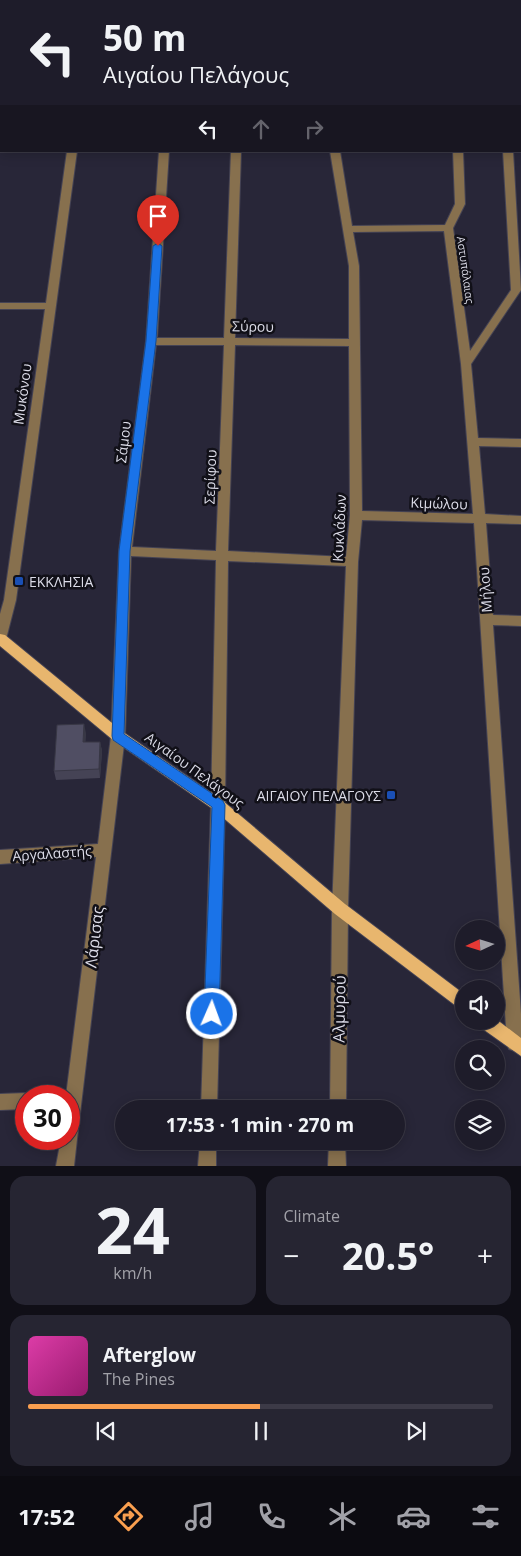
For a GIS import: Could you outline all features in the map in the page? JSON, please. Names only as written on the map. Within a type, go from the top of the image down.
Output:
[{"type":"main road","name":"Αιγαίου Πελάγους","points":[[0,639],[118,736],[218,805],[340,909],[455,997]]},
{"type":"main road","points":[[498,1030],[518,1045]]},
{"type":"street","name":"Μυκόνου","points":[[0,639],[10,600],[49,306],[72,152]]},
{"type":"street","name":"Σάμου","points":[[118,736],[125,551],[151,341],[164,152]]},
{"type":"street","name":"Σερίφου","points":[[209,1100],[218,805],[222,556],[231,341],[236,152]]},
{"type":"street","name":"Κυκλάδων","points":[[335,152],[354,266],[355,342],[356,516],[352,562],[340,909]]},
{"type":"street","name":"Αστυπάλαιας","points":[[458,152],[460,204],[448,228],[466,364]]},
{"type":"street","points":[[466,364],[516,290],[508,152]]},
{"type":"street","points":[[347,229],[448,228]]},
{"type":"street","points":[[0,306],[49,306]]},
{"type":"street","name":"Σύρου","points":[[151,341],[355,342]]},
{"type":"street","name":"Μήλου","points":[[466,364],[488,620],[518,1045]]},
{"type":"street","points":[[472,442],[521,443]]},
{"type":"street","name":"Κιμώλου","points":[[356,516],[521,520]]},
{"type":"street","points":[[125,551],[352,562]]},
{"type":"street","points":[[488,620],[521,621]]},
{"type":"street","name":"Λάρισας","points":[[73,1085],[118,736]]},
{"type":"street","name":"Αργαλαστής","points":[[0,857],[104,850]]},
{"type":"street","name":"Αλμυρού","points":[[338,1100],[340,909]]},
{"type":"street","points":[[0,1102],[15,1101]]},
{"type":"street","name":"Λάρισας","points":[[65,1166],[67,1150]]},
{"type":"street","points":[[207,1166],[208,1150]]},
{"type":"street","points":[[337,1150],[337,1166]]},
{"type":"building","points":[[84,724],[83,742],[100,742],[99,769],[54,771],[57,725]]},
{"type":"place","name":"ΕΚΚΛΗΣΙΑ","points":[[19,581]]},
{"type":"place","name":"ΑΙΓΑΙΟΥ ΠΕΛΑΓΟΥΣ","points":[[391,795]]},
{"type":"route","points":[[158,246],[151,341],[125,551],[118,736],[218,805],[212,1014]]}]
